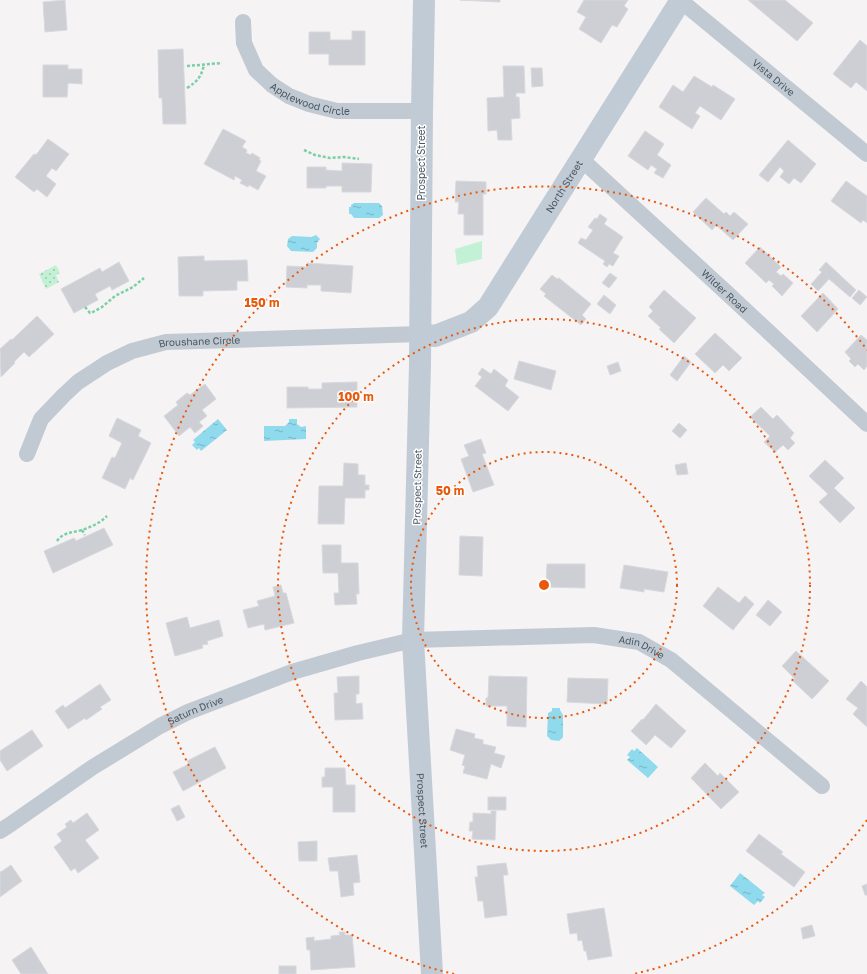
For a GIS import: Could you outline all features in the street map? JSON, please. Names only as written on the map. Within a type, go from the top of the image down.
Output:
[{"type":"street","name":"Prospect Street","points":[[424,0],[420,334],[413,640],[432,974]]},
{"type":"street","name":"Vista Drive","points":[[681,0],[867,154]]},
{"type":"street","name":"North Street","points":[[420,334],[435,336],[471,322],[488,307],[681,0]]},
{"type":"street","name":"Applewood Circle","points":[[243,22],[244,43],[256,70],[272,85],[289,96],[309,104],[337,111],[422,111]]},
{"type":"street","name":"Wilder Road","points":[[582,159],[867,424]]},
{"type":"street","name":"Broushane Circle","points":[[27,454],[41,419],[64,395],[78,382],[107,363],[132,351],[166,342],[420,334]]},
{"type":"street","name":"Adin Drive","points":[[413,640],[594,635],[639,642],[671,660],[822,786]]},
{"type":"street","name":"Saturn Drive","points":[[3,824],[155,729],[188,712],[292,672],[358,653],[413,640]]},
{"type":"path","points":[[187,66],[222,63]]},
{"type":"path","points":[[187,88],[194,84],[201,75],[204,65]]},
{"type":"path","points":[[304,150],[315,155],[330,158],[344,157],[359,159]]},
{"type":"path","points":[[85,307],[90,313],[93,312],[102,307],[115,296],[133,287],[144,278]]},
{"type":"path","points":[[57,541],[60,536],[82,530],[100,522],[107,516]]},
{"type":"path","points":[[82,530],[85,535]]},
{"type":"green space","points":[[482,241],[482,259],[457,265],[455,249]]},
{"type":"green space","points":[[56,265],[60,273],[56,275],[59,282],[46,289],[39,274]]},
{"type":"water","points":[[354,203],[379,203],[382,206],[383,215],[379,218],[354,218],[351,214],[349,214],[349,207],[351,207]]},
{"type":"water","points":[[316,235],[320,239],[317,243],[317,248],[313,252],[291,251],[287,246],[288,239],[292,236],[311,237]]},
{"type":"water","points":[[218,419],[227,430],[201,451],[199,448],[197,450],[192,445],[195,442],[193,440]]},
{"type":"water","points":[[289,419],[297,419],[297,424],[301,427],[306,426],[306,439],[264,441],[264,426],[285,426],[289,422]]},
{"type":"water","points":[[552,708],[560,708],[563,715],[563,737],[559,741],[551,740],[547,736],[548,713],[552,711]]},
{"type":"water","points":[[637,748],[658,767],[648,778],[627,760],[630,757],[627,755],[632,749],[634,751]]},
{"type":"water","points":[[740,873],[765,893],[762,895],[765,897],[760,903],[758,901],[754,905],[730,886]]},
{"type":"building","points":[[65,0],[67,30],[45,32],[43,2]]},
{"type":"building","points":[[460,0],[500,0],[500,2]]},
{"type":"building","points":[[584,0],[628,0],[624,6],[628,9],[617,27],[612,25],[601,43],[579,29],[586,17],[577,12]]},
{"type":"building","points":[[748,0],[785,0],[813,23],[797,41]]},
{"type":"building","points":[[352,31],[365,31],[365,65],[329,65],[329,54],[309,54],[309,32],[330,32],[330,40],[352,40]]},
{"type":"building","points":[[860,40],[867,46],[867,91],[856,82],[851,88],[833,74]]},
{"type":"building","points":[[183,49],[186,124],[163,124],[162,98],[159,98],[158,50]]},
{"type":"building","points":[[43,65],[68,65],[68,69],[82,69],[82,84],[68,83],[67,97],[43,97]]},
{"type":"building","points":[[503,66],[524,66],[525,93],[516,93],[516,97],[519,97],[520,118],[511,119],[512,140],[498,140],[497,130],[488,131],[487,98],[504,97]]},
{"type":"building","points":[[531,68],[542,68],[543,86],[532,87]]},
{"type":"building","points":[[694,76],[712,87],[713,85],[735,99],[721,120],[700,106],[695,113],[700,116],[692,129],[659,107],[673,85],[683,92]]},
{"type":"building","points":[[223,129],[246,141],[242,147],[247,150],[246,153],[251,155],[252,153],[260,158],[259,160],[261,161],[256,171],[266,176],[258,190],[249,185],[248,187],[240,183],[242,180],[235,176],[234,180],[204,164]]},
{"type":"building","points":[[645,131],[664,144],[657,155],[671,165],[663,178],[654,173],[657,169],[651,165],[648,170],[628,156]]},
{"type":"building","points":[[48,139],[69,154],[56,171],[52,168],[46,176],[56,184],[47,197],[37,189],[34,192],[15,177],[34,154],[36,155]]},
{"type":"building","points":[[788,140],[816,164],[801,183],[794,178],[789,184],[780,177],[784,171],[780,167],[768,182],[759,175]]},
{"type":"building","points":[[342,163],[372,164],[371,192],[342,192],[342,186],[307,188],[307,167],[326,167],[326,170],[342,171]]},
{"type":"building","points":[[456,181],[486,182],[486,194],[483,194],[483,235],[464,235],[464,214],[458,214],[459,202],[455,202]]},
{"type":"building","points":[[846,181],[867,196],[867,223],[863,220],[861,223],[831,201]]},
{"type":"building","points":[[706,198],[724,214],[726,212],[730,216],[734,212],[748,224],[733,240],[716,225],[712,230],[693,212]]},
{"type":"building","points":[[600,214],[607,219],[604,224],[623,237],[613,253],[619,256],[613,266],[609,264],[607,267],[603,264],[605,261],[578,243],[581,238],[586,240],[593,230],[588,227]]},
{"type":"building","points":[[760,247],[781,267],[776,272],[781,276],[783,274],[793,283],[782,296],[772,286],[774,284],[769,280],[766,283],[745,263]]},
{"type":"building","points":[[204,256],[204,261],[247,260],[248,281],[237,281],[237,290],[203,291],[203,296],[179,296],[178,257]]},
{"type":"building","points":[[119,262],[129,281],[112,290],[110,286],[95,294],[98,300],[74,313],[61,289],[100,268],[102,272]]},
{"type":"building","points":[[826,262],[856,290],[850,297],[829,279],[818,291],[811,284],[822,272],[819,270]]},
{"type":"building","points":[[307,263],[353,266],[351,293],[321,291],[321,285],[307,285],[307,288],[286,287],[287,266],[307,267]]},
{"type":"building","points":[[610,273],[617,278],[609,288],[602,283]]},
{"type":"building","points":[[552,275],[557,279],[559,278],[591,304],[582,315],[586,319],[581,325],[544,296],[546,294],[540,289]]},
{"type":"building","points":[[664,290],[696,318],[674,343],[648,316],[653,311],[649,307]]},
{"type":"building","points":[[859,290],[867,297],[860,305],[852,298]]},
{"type":"building","points":[[823,293],[838,309],[817,332],[801,316]]},
{"type":"building","points":[[604,295],[616,305],[610,314],[597,304]]},
{"type":"building","points":[[37,316],[54,334],[29,357],[24,352],[1,377],[0,349],[11,339],[12,340]]},
{"type":"building","points":[[715,333],[742,358],[729,371],[723,365],[715,373],[695,354]]},
{"type":"building","points":[[861,335],[867,340],[867,366],[864,370],[858,364],[855,367],[849,361],[851,359],[845,352]]},
{"type":"building","points":[[684,356],[691,362],[677,381],[670,375]]},
{"type":"building","points":[[519,361],[556,371],[551,390],[514,379]]},
{"type":"building","points":[[618,362],[621,371],[610,375],[607,366]]},
{"type":"building","points":[[482,368],[491,374],[494,369],[508,380],[505,386],[519,397],[508,411],[475,386],[482,377],[478,374]]},
{"type":"building","points":[[357,382],[357,407],[287,408],[287,387],[322,389],[322,383]]},
{"type":"building","points":[[205,384],[216,399],[202,410],[207,416],[199,422],[203,426],[195,433],[190,427],[179,436],[164,416],[178,405],[176,402],[187,393],[190,395]]},
{"type":"building","points":[[761,407],[773,419],[777,415],[794,433],[790,438],[795,443],[788,450],[783,445],[775,452],[764,442],[770,436],[750,417]]},
{"type":"building","points":[[117,418],[141,430],[138,436],[151,443],[133,480],[130,478],[125,489],[102,478],[112,457],[115,458],[122,443],[109,436]]},
{"type":"building","points":[[679,423],[687,430],[680,438],[672,431]]},
{"type":"building","points":[[481,439],[486,453],[482,454],[494,485],[473,492],[461,459],[469,456],[464,445]]},
{"type":"building","points":[[825,460],[844,478],[834,488],[855,508],[840,523],[819,502],[828,494],[809,476]]},
{"type":"building","points":[[344,463],[358,464],[358,475],[365,475],[365,485],[369,485],[369,490],[365,490],[365,498],[345,498],[344,524],[318,524],[319,486],[343,486]]},
{"type":"building","points":[[686,463],[688,474],[677,475],[675,465]]},
{"type":"building","points":[[104,528],[113,545],[53,573],[44,551],[74,538],[76,541]]},
{"type":"building","points":[[460,536],[483,537],[482,576],[459,575]]},
{"type":"building","points":[[322,545],[341,545],[341,563],[358,563],[359,594],[356,594],[357,604],[335,605],[334,593],[339,593],[338,573],[323,573]]},
{"type":"building","points":[[547,564],[585,564],[585,588],[546,587]]},
{"type":"building","points":[[624,565],[668,572],[664,592],[644,589],[644,592],[620,588]]},
{"type":"building","points":[[281,585],[283,593],[286,593],[294,623],[265,630],[264,624],[248,628],[243,610],[259,606],[257,601],[275,596],[273,587]]},
{"type":"building","points":[[718,587],[739,603],[745,596],[754,604],[733,630],[703,606]]},
{"type":"building","points":[[768,600],[782,612],[770,626],[756,615]]},
{"type":"building","points":[[187,617],[190,628],[219,620],[223,636],[207,641],[208,644],[202,645],[203,648],[175,656],[166,623]]},
{"type":"building","points":[[796,651],[829,681],[812,699],[793,681],[795,679],[782,666]]},
{"type":"building","points":[[359,676],[359,694],[356,694],[356,704],[362,703],[363,719],[335,720],[334,693],[338,693],[337,677]]},
{"type":"building","points":[[489,676],[527,677],[526,727],[507,726],[507,706],[486,706]]},
{"type":"building","points":[[568,678],[608,679],[607,704],[567,702]]},
{"type":"building","points":[[861,681],[867,687],[867,727],[853,714],[858,708],[846,699]]},
{"type":"building","points":[[100,684],[111,700],[100,707],[102,709],[86,720],[85,718],[68,729],[55,711],[63,705],[65,708]]},
{"type":"building","points":[[656,704],[686,731],[671,748],[655,735],[646,745],[631,731],[642,719],[643,720]]},
{"type":"building","points":[[456,729],[475,734],[474,738],[483,740],[483,744],[496,747],[494,753],[505,756],[501,768],[491,764],[487,779],[463,773],[465,766],[462,765],[465,755],[450,750]]},
{"type":"building","points":[[32,730],[43,746],[7,771],[0,760],[0,751]]},
{"type":"building","points":[[215,747],[226,768],[183,791],[173,772],[189,764],[187,761]]},
{"type":"building","points":[[705,763],[718,776],[720,773],[739,792],[721,809],[691,778]]},
{"type":"building","points":[[325,768],[345,768],[346,785],[355,785],[355,812],[333,812],[333,787],[322,787],[322,777],[325,777]]},
{"type":"building","points":[[488,797],[506,797],[506,810],[488,810]]},
{"type":"building","points":[[179,805],[185,817],[177,821],[171,809]]},
{"type":"building","points":[[491,811],[496,811],[495,840],[472,839],[473,831],[469,831],[470,822],[473,822],[473,813],[491,814]]},
{"type":"building","points":[[87,813],[99,830],[85,840],[99,858],[78,873],[75,868],[71,871],[54,847],[62,841],[57,834],[67,827],[65,824],[71,820],[73,823]]},
{"type":"building","points":[[759,834],[783,852],[781,854],[805,872],[794,887],[746,851]]},
{"type":"building","points":[[317,841],[317,861],[299,861],[298,842]]},
{"type":"building","points":[[357,855],[360,882],[353,883],[354,895],[341,897],[338,871],[330,871],[328,858]]},
{"type":"building","points":[[506,863],[508,875],[503,875],[507,915],[485,918],[483,901],[478,901],[475,877],[478,877],[477,866]]},
{"type":"building","points":[[11,865],[22,881],[0,897],[0,871],[1,872]]},
{"type":"building","points":[[867,884],[867,895],[865,895],[862,886]]},
{"type":"building","points":[[604,908],[612,956],[588,960],[586,951],[584,951],[582,940],[578,941],[577,933],[570,934],[567,914]]},
{"type":"building","points":[[812,925],[815,936],[803,939],[801,928]]},
{"type":"building","points":[[339,932],[345,932],[345,935],[352,935],[355,967],[311,970],[310,950],[307,950],[306,938],[314,937],[314,941],[331,939],[331,936],[340,935]]},
{"type":"building","points":[[31,947],[48,974],[21,974],[12,960]]},
{"type":"building","points":[[279,966],[296,966],[296,974],[279,974]]}]
